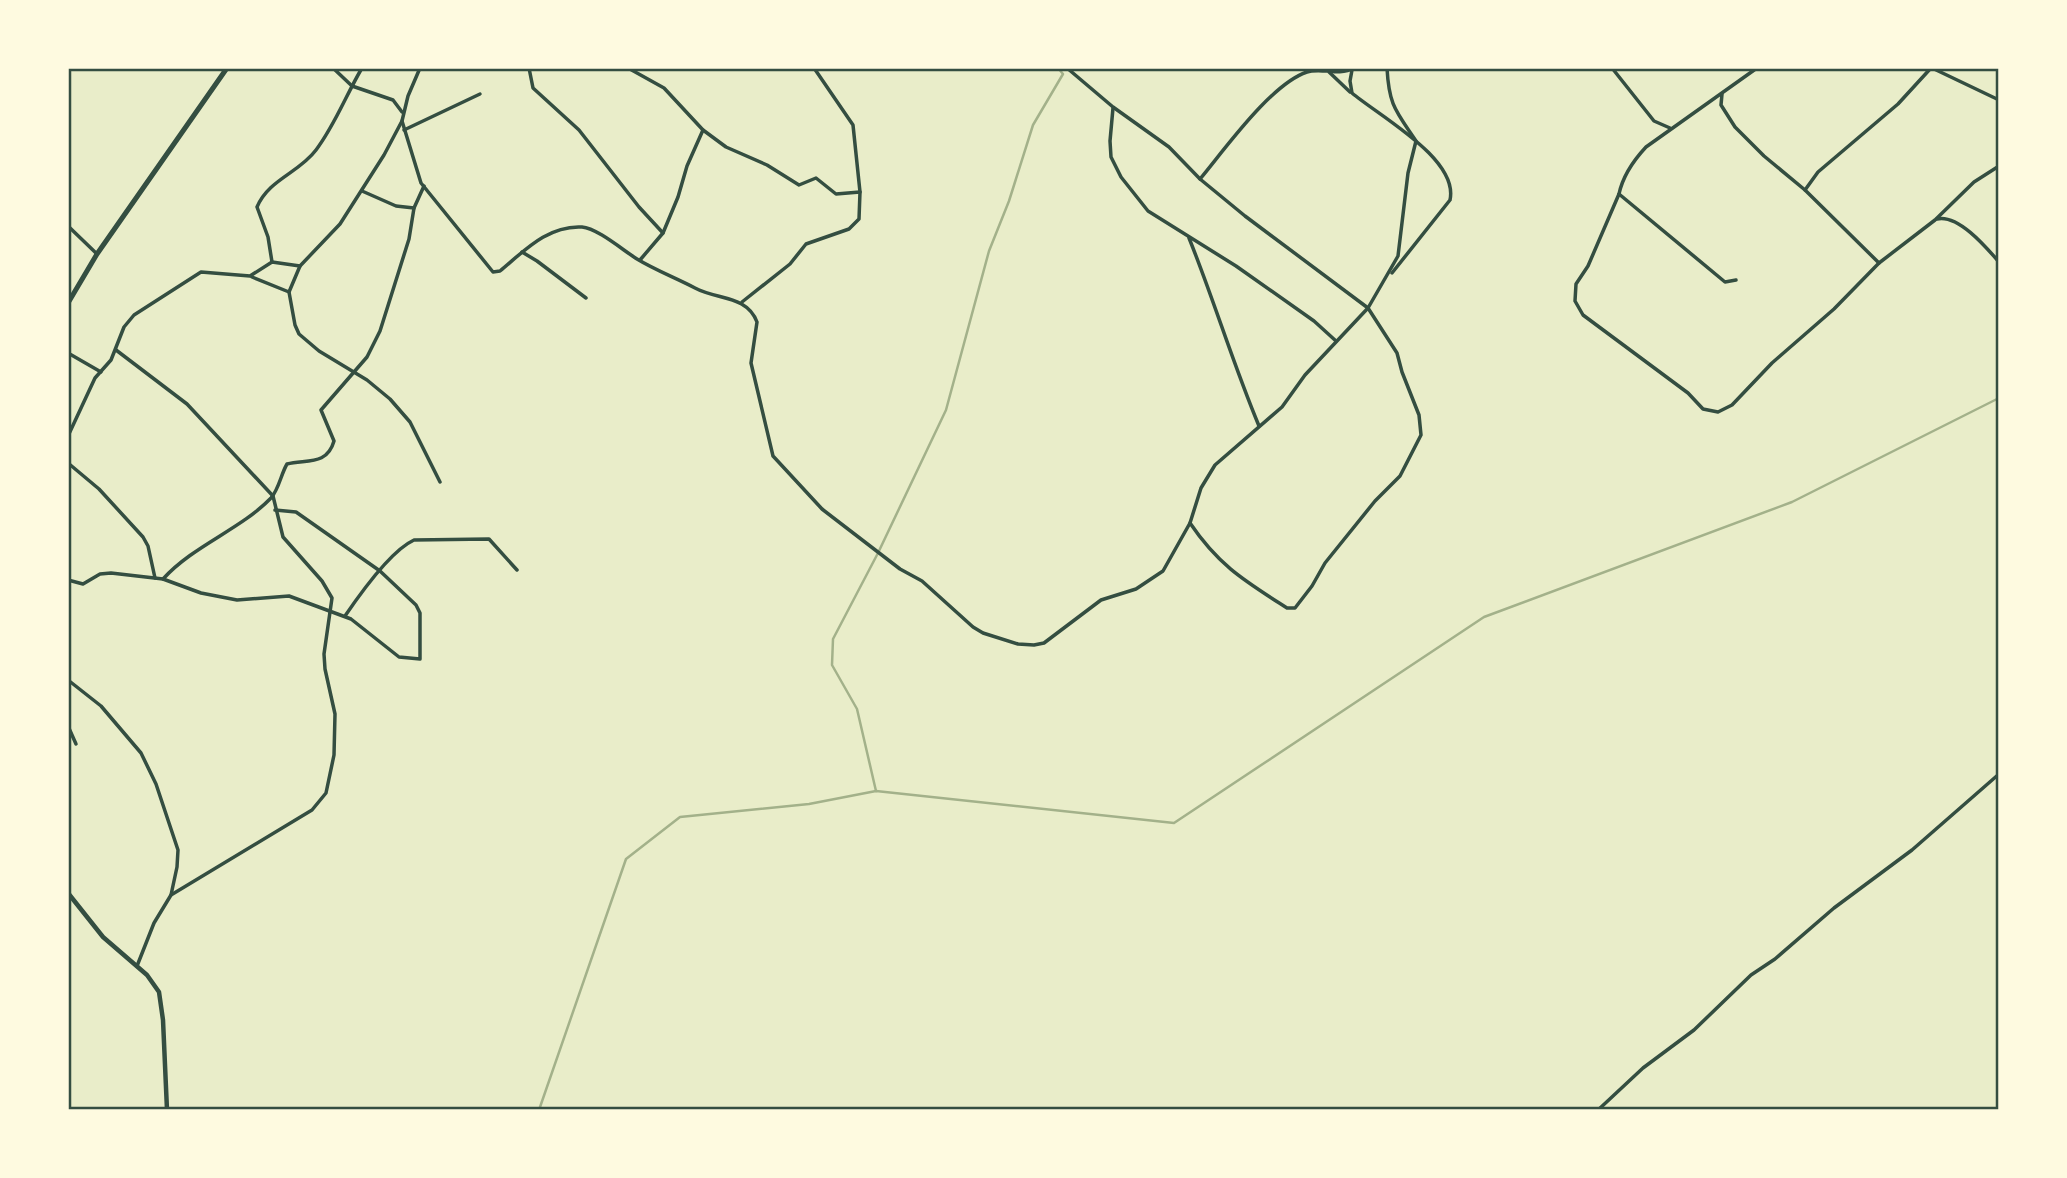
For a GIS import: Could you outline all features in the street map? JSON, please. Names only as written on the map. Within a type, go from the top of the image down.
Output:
[{"type":"main road","points":[[68,303],[97,254],[227,68]]},
{"type":"street","points":[[332,68],[352,86],[387,96],[403,113]]},
{"type":"street","points":[[272,262],[268,237],[257,207],[260,199],[275,182],[317,149],[362,68]]},
{"type":"street","points":[[421,68],[403,113],[404,130],[424,186],[493,272],[500,271],[556,229],[582,227],[589,228],[639,260],[713,296],[742,302],[749,307],[757,322],[751,363],[773,456],[822,509],[900,569],[922,581],[973,627],[983,633],[1025,645],[1049,640],[1101,600],[1136,589],[1154,579],[1167,566],[1190,523],[1201,488],[1215,465],[1282,407],[1305,375],[1368,308],[1386,280],[1450,200],[1450,181],[1430,153],[1352,93],[1327,70]]},
{"type":"street","points":[[528,68],[533,88],[579,130],[663,233]]},
{"type":"street","points":[[628,68],[664,88],[703,130],[731,150],[767,165],[799,185],[816,178],[836,194],[860,192]]},
{"type":"street","points":[[742,302],[790,264],[806,244],[855,226],[861,210],[853,125],[814,68]]},
{"type":"street","points":[[1067,68],[1113,107],[1169,147],[1200,179],[1245,216],[1368,308],[1397,354],[1421,421],[1421,435],[1400,476],[1375,501],[1325,563],[1295,608],[1287,608],[1241,579],[1218,560],[1190,523]]},
{"type":"street","points":[[1386,280],[1399,249],[1408,173],[1416,141],[1392,105],[1387,68]]},
{"type":"street","points":[[1612,68],[1654,121],[1671,129]]},
{"type":"street","points":[[1757,68],[1646,147],[1633,161],[1588,266],[1576,284],[1575,301],[1589,319],[1688,393],[1708,412],[1724,411],[1732,405],[1772,363],[1834,309],[1880,262],[1936,220],[1974,181],[1999,166]]},
{"type":"street","points":[[1805,190],[1818,172],[1898,104],[1932,68],[1999,100]]},
{"type":"street","points":[[1200,179],[1281,87],[1307,72],[1353,69],[1350,81],[1352,93]]},
{"type":"street","points":[[1722,93],[1721,105],[1735,127],[1880,262]]},
{"type":"street","points":[[404,130],[480,94]]},
{"type":"street","points":[[1113,107],[1111,157],[1121,177],[1148,211],[1236,266],[1314,321],[1336,341]]},
{"type":"street","points":[[402,121],[362,191],[340,224],[300,266],[289,292],[299,334],[319,351],[354,370],[386,396],[410,422],[440,482]]},
{"type":"street","points":[[639,260],[663,233],[703,130]]},
{"type":"street","points":[[163,579],[177,563],[251,514],[273,496],[287,464],[312,463],[332,447],[334,440],[321,410],[367,357],[380,331],[409,239],[414,208],[424,186]]},
{"type":"street","points":[[362,191],[396,206],[414,208]]},
{"type":"street","points":[[1619,194],[1725,282],[1736,280]]},
{"type":"street","points":[[1936,220],[1950,219],[1960,224],[1999,262]]},
{"type":"street","points":[[68,226],[97,254]]},
{"type":"street","points":[[1188,236],[1213,299],[1238,376],[1259,426]]},
{"type":"street","points":[[522,252],[586,298]]},
{"type":"street","points":[[250,276],[272,262],[300,266]]},
{"type":"street","points":[[68,436],[95,378],[116,350],[124,327],[134,315],[188,278],[201,272],[250,276],[289,292]]},
{"type":"street","points":[[116,350],[187,404],[273,496],[283,537],[332,598],[324,654],[335,715],[334,755],[326,793],[312,810],[171,895]]},
{"type":"street","points":[[68,353],[101,372]]},
{"type":"street","points":[[68,463],[99,489],[143,537],[148,546],[155,578]]},
{"type":"street","points":[[68,580],[83,584],[104,573],[163,579],[201,593],[237,600],[289,596],[345,616],[395,655],[420,659],[419,608],[380,571],[296,512],[275,510]]},
{"type":"street","points":[[345,616],[380,571],[406,544],[414,540],[489,539],[517,570]]},
{"type":"street","points":[[68,680],[101,706],[141,753],[156,784],[178,850],[171,895],[154,923],[137,966]]},
{"type":"street","points":[[68,726],[76,744]]},
{"type":"street","points":[[1598,1110],[1643,1068],[1694,1030],[1751,975],[1912,850],[1999,774]]},
{"type":"street","points":[[68,893],[103,937],[155,985],[161,1000],[167,1110]]},
{"type":"waterway","points":[[876,791],[857,709],[832,665],[833,639],[878,553],[946,410],[989,251],[1009,201],[1033,125],[1063,74],[1058,68]]},
{"type":"waterway","points":[[539,1110],[626,859],[680,817],[809,804],[876,791],[1174,823],[1484,617],[1792,502],[1999,398]]}]
